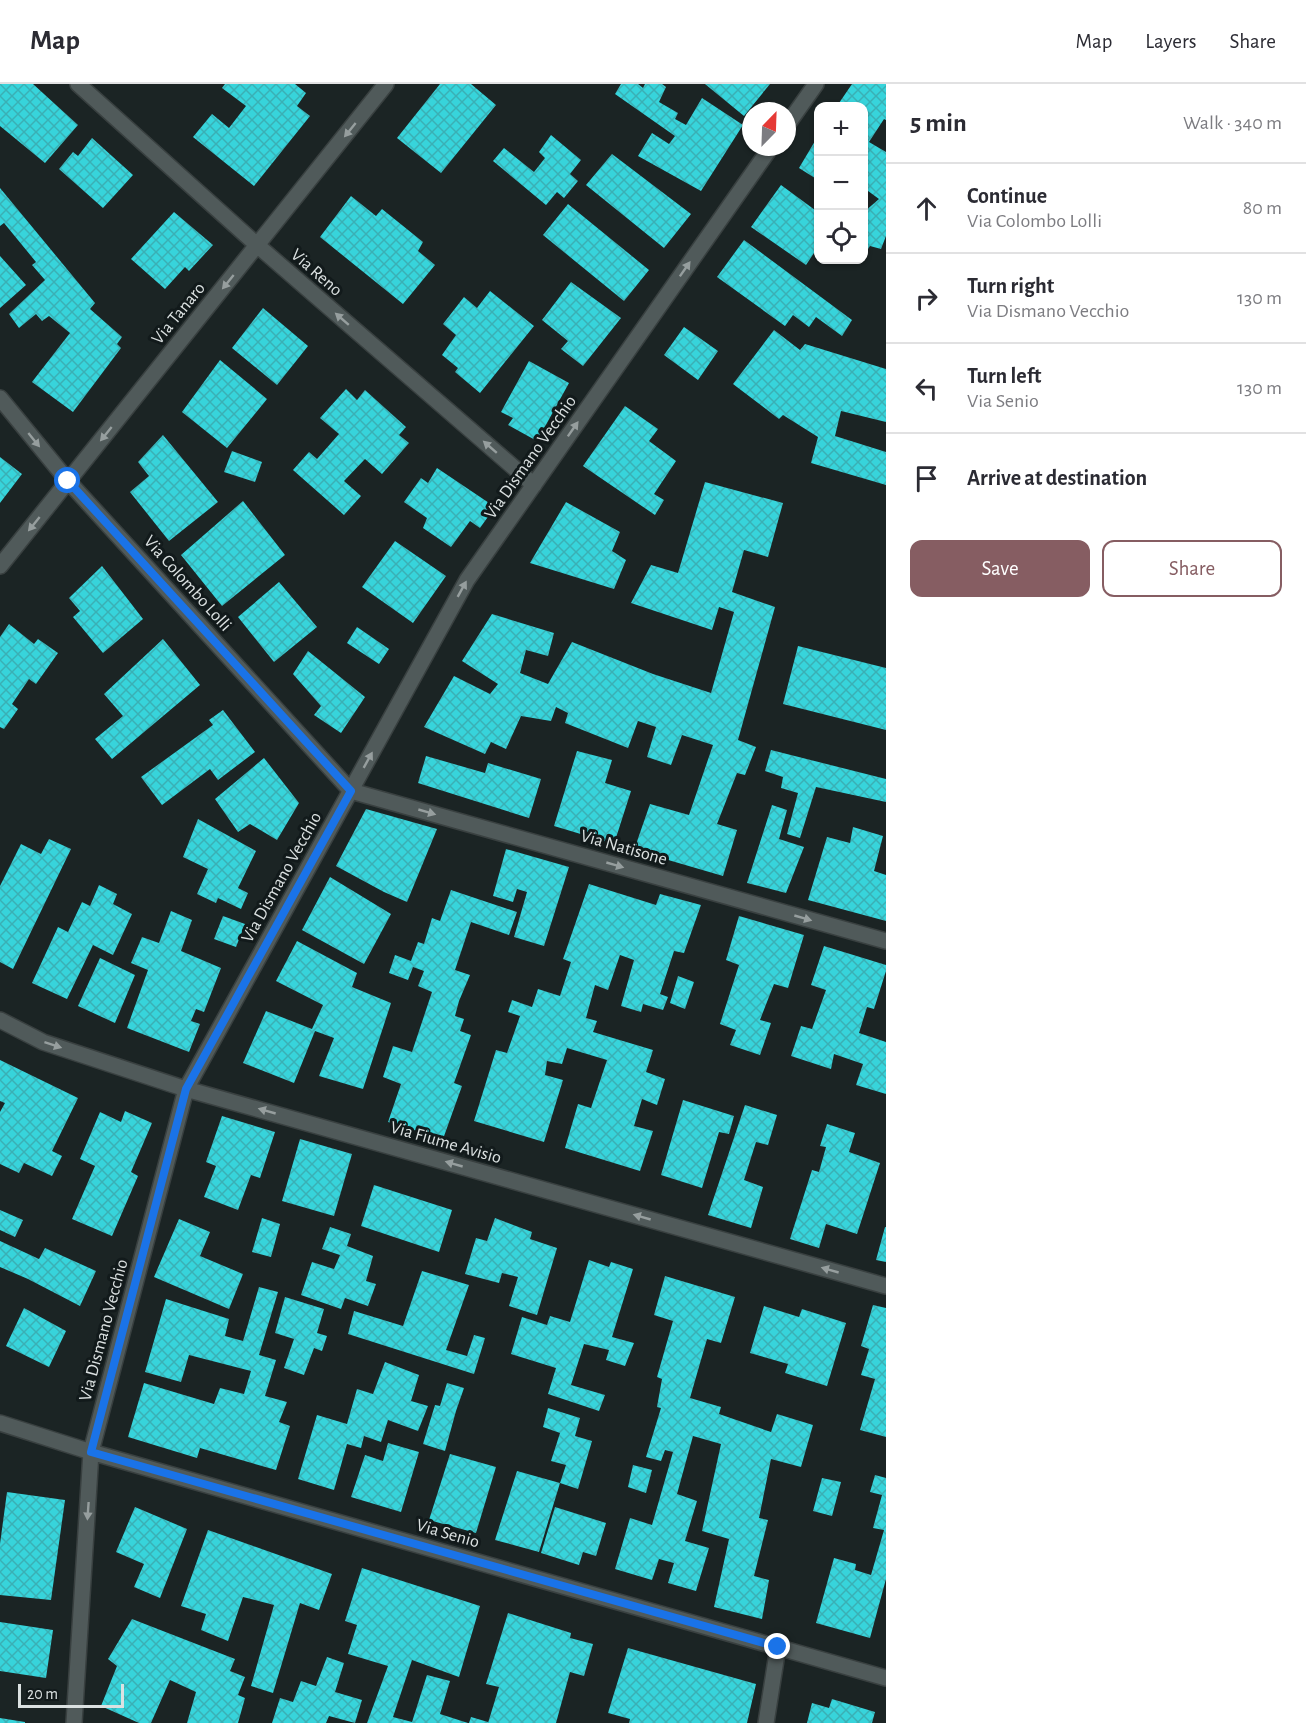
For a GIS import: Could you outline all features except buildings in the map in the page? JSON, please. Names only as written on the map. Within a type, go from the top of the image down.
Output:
[{"type":"street","name":"Via Reno","points":[[78,84],[257,245],[534,485]]},
{"type":"street","name":"Via Tanaro","points":[[0,567],[386,84]]},
{"type":"street","points":[[796,112],[816,84]]},
{"type":"street","name":"Via Dismano Vecchio","points":[[74,1723],[91,1452],[186,1089],[467,580],[765,156]]},
{"type":"street","name":"Via Colombo Lolli","points":[[0,399],[68,481],[351,791]]},
{"type":"street","name":"Via Natisone","points":[[351,791],[886,941]]},
{"type":"street","name":"Via Fiume Avisio","points":[[0,1020],[43,1042],[186,1089],[886,1286]]},
{"type":"street","name":"Via Senio","points":[[0,1423],[91,1452],[886,1678]]},
{"type":"street","points":[[766,1723],[778,1647]]},
{"type":"route","points":[[68,481],[351,791],[186,1089],[91,1452],[778,1647]]}]
